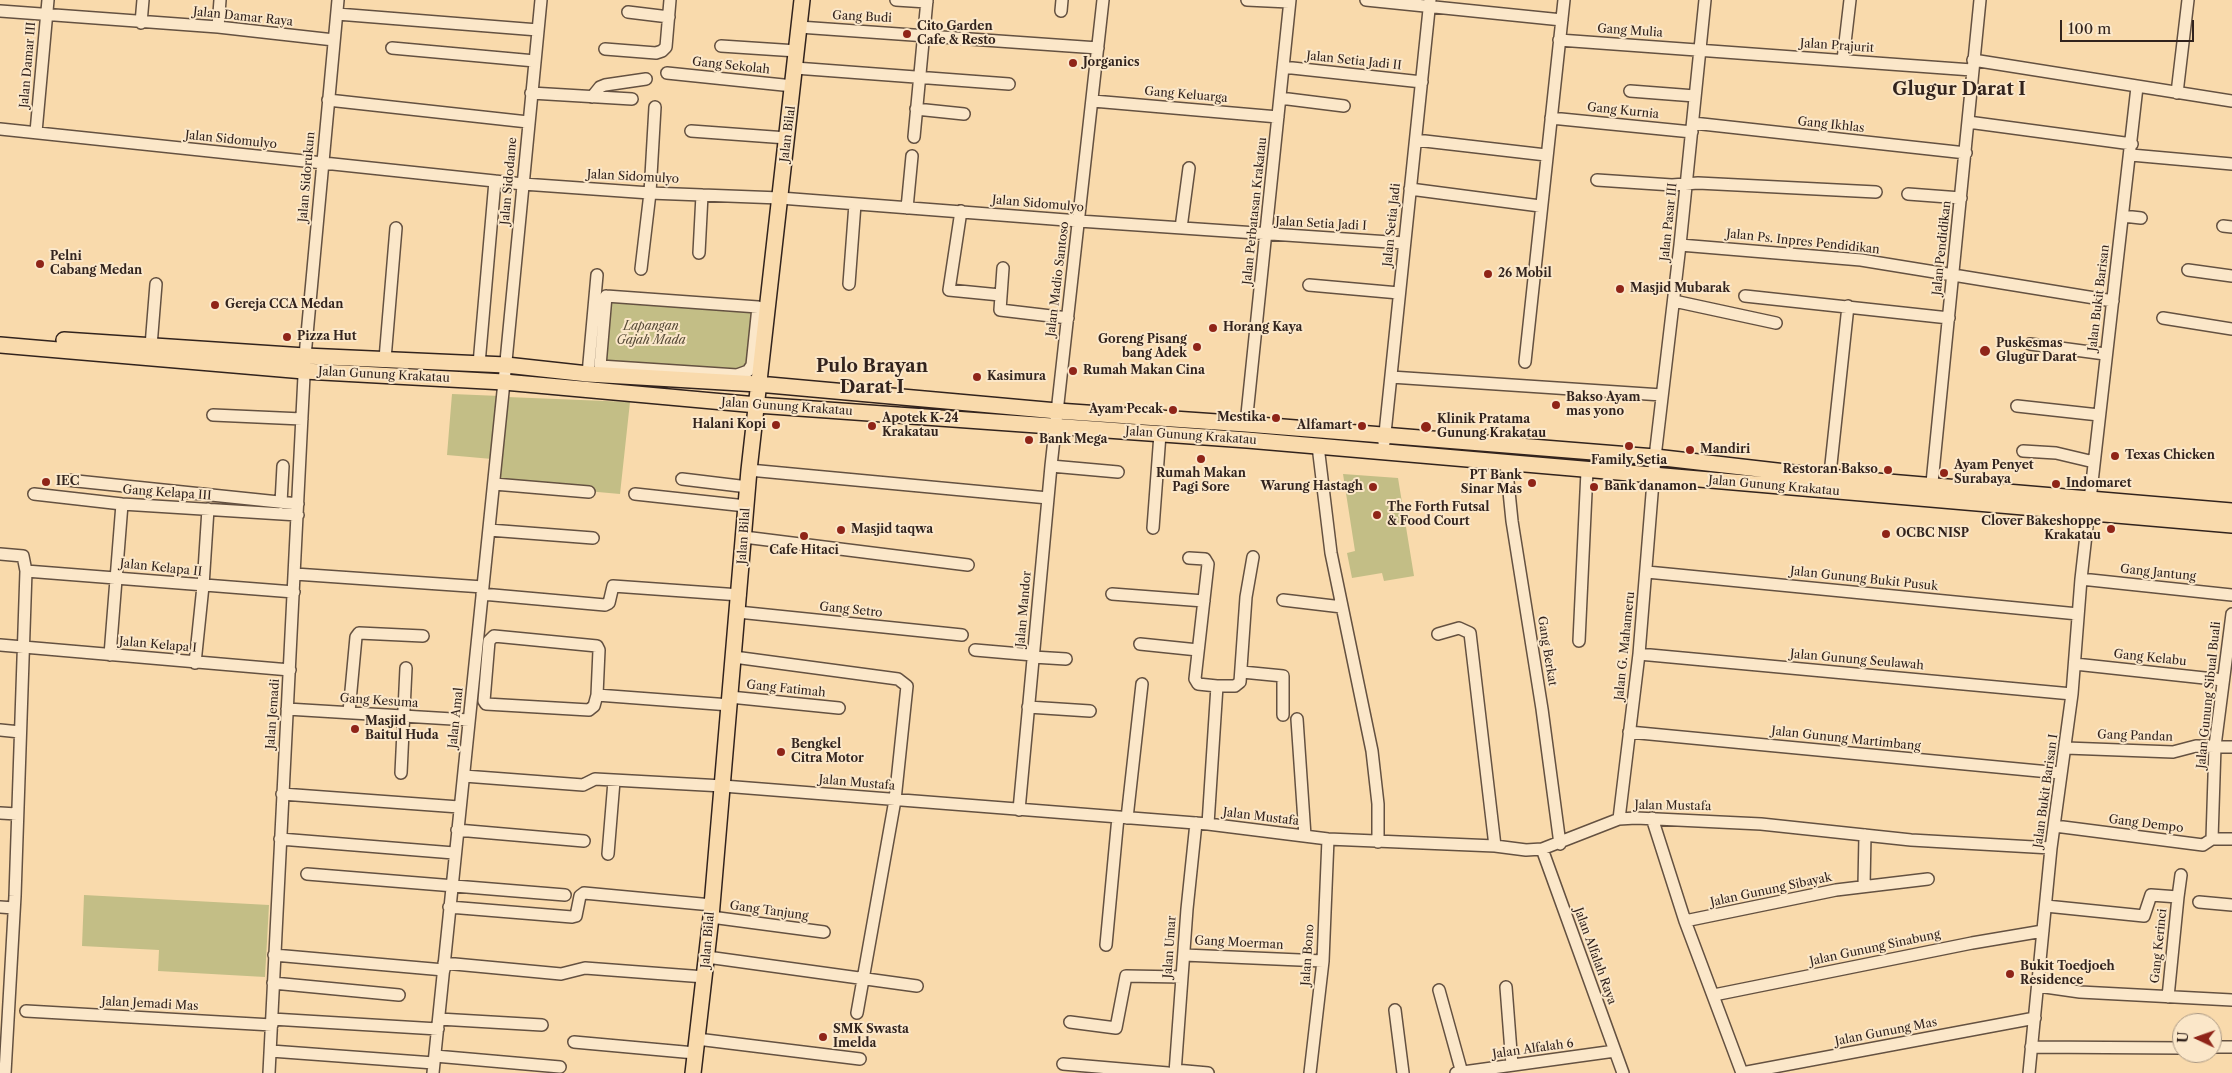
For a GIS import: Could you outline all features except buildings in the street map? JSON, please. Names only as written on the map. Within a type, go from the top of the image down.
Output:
[{"type":"main road","name":"Jalan Bilal","points":[[693,1073],[705,977],[723,786],[749,470],[757,405],[762,307],[780,198],[802,0]]},
{"type":"main road","name":"Jalan Gunung Krakatau","points":[[0,336],[151,346],[304,364],[385,359],[596,371],[758,384],[1057,412],[1246,424],[1384,437],[1655,457],[1828,484]]},
{"type":"main road","name":"Jalan Gunung Krakatau","points":[[0,345],[304,364],[757,405],[1318,446],[1587,471],[1828,484],[1931,492],[2090,506],[2232,525]]},
{"type":"main road","name":"Jalan Gunung Krakatau","points":[[2090,506],[2232,511]]},
{"type":"street","name":"Jalan Damar III","points":[[36,132],[48,0]]},
{"type":"street","points":[[141,23],[143,0]]},
{"type":"street","points":[[218,27],[220,0]]},
{"type":"street","name":"Jalan Sidorukun","points":[[304,364],[338,0]]},
{"type":"street","name":"Jalan Sidodame","points":[[506,365],[541,0]]},
{"type":"street","points":[[605,49],[656,53],[662,51],[666,47],[670,0]]},
{"type":"street","points":[[896,0],[927,1],[914,137]]},
{"type":"street","name":"Jalan Madio Santoso","points":[[1057,412],[1103,0]]},
{"type":"street","points":[[1247,0],[1290,1]]},
{"type":"street","points":[[1366,0],[1430,4],[1562,20]]},
{"type":"street","points":[[1524,362],[1538,205],[1544,154],[1551,118],[1564,0]]},
{"type":"street","name":"Jalan Pasar III","points":[[1654,476],[1693,128],[1705,0]]},
{"type":"street","points":[[1843,60],[1850,0]]},
{"type":"street","name":"Jalan Pendidikan","points":[[1931,492],[1966,153],[1972,65],[1980,0]]},
{"type":"street","points":[[2177,93],[2188,0]]},
{"type":"street","name":"Jalan Perbatasan Krakatau","points":[[1246,424],[1290,1]]},
{"type":"street","name":"Jalan Setia Jadi","points":[[1383,453],[1430,4]]},
{"type":"street","name":"Jalan Damar Raya","points":[[0,11],[141,23],[218,27],[334,40]]},
{"type":"street","points":[[628,12],[669,17]]},
{"type":"street","points":[[337,14],[538,30]]},
{"type":"street","name":"Gang Budi","points":[[799,27],[923,34],[1098,48]]},
{"type":"street","name":"Gang Mulia","points":[[1560,40],[1699,50]]},
{"type":"street","points":[[722,46],[797,51]]},
{"type":"street","points":[[392,48],[535,61]]},
{"type":"street","name":"Jalan Prajurit","points":[[1699,50],[1843,60],[1972,65],[2232,101]]},
{"type":"street","name":"Jalan Setia Jadi II","points":[[1283,67],[1422,82]]},
{"type":"street","points":[[795,68],[919,75],[1009,84]]},
{"type":"street","name":"Gang Sekolah","points":[[667,73],[793,86]]},
{"type":"street","points":[[592,97],[600,87],[605,85],[646,79]]},
{"type":"street","name":"Jalan Bukit Barisan","points":[[2090,506],[2106,354],[2132,149],[2137,87]]},
{"type":"street","points":[[1630,91],[1696,96]]},
{"type":"street","points":[[531,93],[632,99]]},
{"type":"street","points":[[1280,98],[1344,106]]},
{"type":"street","points":[[328,100],[528,122]]},
{"type":"street","name":"Gang Keluarga","points":[[1092,101],[1278,117]]},
{"type":"street","points":[[641,269],[650,193],[655,107]]},
{"type":"street","points":[[916,109],[964,114]]},
{"type":"street","name":"Gang Kurnia","points":[[1551,118],[1693,128]]},
{"type":"street","points":[[1968,122],[2232,164]]},
{"type":"street","name":"Gang Ikhlas","points":[[1693,128],[1966,153]]},
{"type":"street","name":"Jalan Sidomulyo","points":[[0,129],[523,184],[650,193],[780,198],[1266,234]]},
{"type":"street","points":[[690,131],[787,138]]},
{"type":"street","points":[[1416,140],[1544,154]]},
{"type":"street","points":[[907,208],[912,156]]},
{"type":"street","points":[[1180,228],[1189,168]]},
{"type":"street","points":[[1597,180],[1687,184],[1698,182],[1876,192]]},
{"type":"street","points":[[479,364],[495,181]]},
{"type":"street","points":[[1410,189],[1538,205]]},
{"type":"street","points":[[1908,194],[1961,198]]},
{"type":"street","points":[[699,253],[702,195]]},
{"type":"street","points":[[849,284],[855,204]]},
{"type":"street","points":[[961,211],[949,290],[1000,295]]},
{"type":"street","points":[[2123,216],[2142,218]]},
{"type":"street","points":[[385,359],[396,228]]},
{"type":"street","name":"Jalan Setia Jadi I","points":[[1266,234],[1404,243]]},
{"type":"street","name":"Jalan Ps. Inpres Pendidikan","points":[[1680,246],[1861,260],[2113,301]]},
{"type":"street","points":[[1003,268],[1000,310],[1068,318]]},
{"type":"street","points":[[2188,270],[2232,276]]},
{"type":"street","points":[[596,371],[597,275]]},
{"type":"street","points":[[151,346],[156,284]]},
{"type":"street","points":[[1309,285],[1399,293]]},
{"type":"street","points":[[606,296],[762,307],[752,365],[743,374],[596,371],[606,296]]},
{"type":"street","points":[[1745,296],[1948,318]]},
{"type":"street","points":[[1674,301],[1776,323]]},
{"type":"street","points":[[1828,484],[1848,306]]},
{"type":"street","points":[[2163,318],[2232,329]]},
{"type":"street","points":[[2030,344],[2106,354]]},
{"type":"street","name":"Jalan Jemadi","points":[[269,1073],[304,364]]},
{"type":"street","name":"Jalan Amal","points":[[434,1064],[454,853],[464,776],[506,365]]},
{"type":"street","points":[[1391,377],[1662,395]]},
{"type":"street","points":[[2017,406],[2099,415]]},
{"type":"street","name":"Jalan Mandor","points":[[1019,810],[1057,412]]},
{"type":"street","points":[[213,415],[302,419]]},
{"type":"street","points":[[1154,528],[1160,434]]},
{"type":"street","points":[[1318,446],[1331,553],[1373,759],[1378,804],[1378,842]]},
{"type":"street","points":[[2022,451],[2056,453],[2094,462]]},
{"type":"street","name":"Gang Berkat","points":[[1506,462],[1512,521],[1542,709],[1560,844]]},
{"type":"street","points":[[280,503],[283,466]]},
{"type":"street","points":[[1051,466],[1118,472]]},
{"type":"street","points":[[749,470],[1048,498]]},
{"type":"street","points":[[1580,641],[1587,471]]},
{"type":"street","name":"Jalan G. Mahameru","points":[[1619,819],[1639,654],[1654,476]]},
{"type":"street","points":[[682,479],[748,487]]},
{"type":"street","points":[[67,480],[209,493],[280,503],[298,510]]},
{"type":"street","points":[[494,484],[589,492]]},
{"type":"street","name":"Gang Kelapa III","points":[[34,494],[122,504],[208,509],[298,510]]},
{"type":"street","points":[[635,494],[746,506]]},
{"type":"street","points":[[110,655],[122,504]]},
{"type":"street","name":"Jalan Bukit Barisan I","points":[[2029,1073],[2051,848],[2072,694],[2081,578],[2090,506]]},
{"type":"street","points":[[195,663],[208,509]]},
{"type":"street","points":[[489,530],[593,538]]},
{"type":"street","points":[[744,537],[968,565]]},
{"type":"street","points":[[0,554],[23,556],[26,571],[14,908],[4,992],[5,1073]]},
{"type":"street","points":[[1189,558],[1202,558],[1208,562],[1194,676],[1196,682],[1217,686],[1237,686],[1242,672],[1246,597],[1253,557]]},
{"type":"street","name":"Jalan Kelapa II","points":[[26,571],[294,592]]},
{"type":"street","name":"Jalan Gunung Bukit Pusuk","points":[[1647,572],[2078,614]]},
{"type":"street","points":[[295,574],[483,590],[604,605],[609,603],[613,586],[740,595]]},
{"type":"street","name":"Gang Jantung","points":[[2081,578],[2232,595]]},
{"type":"street","points":[[1112,594],[1204,601]]},
{"type":"street","points":[[1283,600],[1342,608]]},
{"type":"street","name":"Gang Setro","points":[[738,612],[962,635]]},
{"type":"street","name":"Jalan Gunung Sibual Buali","points":[[2212,839],[2214,746],[2232,614]]},
{"type":"street","points":[[1438,634],[1459,628],[1470,633],[1495,846]]},
{"type":"street","points":[[349,712],[356,637],[359,633],[423,636]]},
{"type":"street","points":[[494,636],[595,645],[599,650],[597,695],[594,706],[589,710],[486,704],[484,701],[485,678],[490,638],[494,636]]},
{"type":"street","points":[[1140,644],[1198,650]]},
{"type":"street","name":"Jalan Kelapa I","points":[[0,645],[290,670]]},
{"type":"street","points":[[975,650],[1066,659]]},
{"type":"street","name":"Jalan Gunung Seulawah","points":[[1639,654],[2072,694]]},
{"type":"street","points":[[734,657],[898,679],[904,682],[907,690],[895,800],[857,1013]]},
{"type":"street","name":"Gang Kelabu","points":[[2075,664],[2223,680]]},
{"type":"street","points":[[402,773],[406,668]]},
{"type":"street","points":[[1242,672],[1283,676],[1283,715]]},
{"type":"street","points":[[1106,945],[1142,684]]},
{"type":"street","points":[[1208,824],[1217,686]]},
{"type":"street","name":"Gang Fatimah","points":[[597,695],[839,708]]},
{"type":"street","points":[[1028,706],[1090,711]]},
{"type":"street","name":"Gang Kesuma","points":[[287,709],[469,720]]},
{"type":"street","points":[[1297,719],[1305,836]]},
{"type":"street","points":[[0,730],[20,732]]},
{"type":"street","name":"Jalan Gunung Martimbang","points":[[1629,732],[2060,773]]},
{"type":"street","name":"Gang Pandan","points":[[2066,748],[2173,752],[2196,746],[2232,747]]},
{"type":"street","name":"Jalan Mustafa","points":[[464,776],[582,786],[595,779],[723,786],[1208,824],[1328,839],[1378,842],[1542,849],[1560,844],[1619,819],[1652,818],[1761,824],[1865,835],[2051,848]]},
{"type":"street","points":[[608,854],[614,781]]},
{"type":"street","points":[[282,794],[459,807]]},
{"type":"street","points":[[0,813],[17,814]]},
{"type":"street","points":[[1652,818],[1685,921],[1742,1073]]},
{"type":"street","name":"Jalan Umar","points":[[1173,1072],[1196,823]]},
{"type":"street","name":"Gang Dempo","points":[[2054,826],[2203,845],[2212,839],[2232,839]]},
{"type":"street","points":[[457,830],[584,841]]},
{"type":"street","points":[[1864,886],[1865,835]]},
{"type":"street","points":[[280,839],[454,853]]},
{"type":"street","name":"Jalan Bono","points":[[1310,1073],[1323,961],[1328,839]]},
{"type":"street","name":"Jalan Alfalah Raya","points":[[1542,849],[1623,1073]]},
{"type":"street","points":[[306,874],[564,895]]},
{"type":"street","points":[[2178,897],[2181,875]]},
{"type":"street","name":"Jalan Gunung Sibayak","points":[[1685,921],[1864,886],[1928,879]]},
{"type":"street","name":"Gang Tanjung","points":[[449,907],[572,917],[576,916],[580,896],[584,894],[711,911],[824,932]]},
{"type":"street","name":"Gang Kerinci","points":[[2046,906],[2144,916],[2151,895],[2178,897],[2168,996]]},
{"type":"street","points":[[2199,902],[2232,905]]},
{"type":"street","points":[[0,907],[14,908]]},
{"type":"street","name":"Jalan Gunung Sinabung","points":[[1714,995],[1972,943],[2043,931]]},
{"type":"street","name":"Gang Moerman","points":[[1184,954],[1323,961]]},
{"type":"street","points":[[274,955],[561,974],[585,968],[705,977]]},
{"type":"street","points":[[707,957],[917,986]]},
{"type":"street","points":[[1070,1022],[1116,1028],[1126,976],[1182,977]]},
{"type":"street","points":[[273,983],[399,994]]},
{"type":"street","points":[[2038,986],[2080,992],[2232,1000]]},
{"type":"street","points":[[1506,987],[1512,1065]]},
{"type":"street","points":[[1439,990],[1462,1073]]},
{"type":"street","name":"Jalan Jemadi Mas","points":[[26,1010],[272,1022],[542,1025]]},
{"type":"street","points":[[1394,1010],[1403,1073]]},
{"type":"street","name":"Jalan Gunung Mas","points":[[1742,1073],[2035,1018]]},
{"type":"street","points":[[574,1042],[696,1046],[860,1059]]},
{"type":"street","points":[[2031,1047],[2172,1048]]},
{"type":"street","points":[[271,1051],[434,1064],[560,1067]]},
{"type":"street","name":"Jalan Alfalah 6","points":[[1456,1073],[1615,1051]]},
{"type":"street","points":[[1063,1064],[1208,1073]]},
{"type":"green space","name":"Lapangan Gajah Mada","points":[[601,291],[764,303],[756,367],[751,377],[594,369]]},
{"type":"green space","points":[[452,394],[500,396],[492,459],[447,455]]},
{"type":"green space","points":[[507,397],[630,402],[620,494],[498,483]]},
{"type":"green space","name":"The Forth Futsal & Food Court","points":[[1343,474],[1398,478],[1414,576],[1384,581],[1382,573],[1352,578],[1347,553],[1355,551]]},
{"type":"green space","points":[[84,895],[269,905],[265,977],[158,971],[159,950],[82,946]]},
{"type":"place","name":"Cito Garden Cafe & Resto","points":[[907,34]]},
{"type":"place","name":"Jorganics","points":[[1073,63]]},
{"type":"place","name":"Pelni Cabang Medan","points":[[40,264]]},
{"type":"place","name":"26 Mobil","points":[[1488,274]]},
{"type":"place","name":"Masjid Mubarak","points":[[1620,289]]},
{"type":"place","name":"Gereja CCA Medan","points":[[215,305]]},
{"type":"place","name":"Horang Kaya","points":[[1213,328]]},
{"type":"place","name":"Pizza Hut","points":[[287,337]]},
{"type":"place","name":"Goreng Pisang bang Adek","points":[[1197,347]]},
{"type":"place","name":"Puskesmas Glugur Darat","points":[[1985,351]]},
{"type":"place","name":"Rumah Makan Cina","points":[[1073,371]]},
{"type":"place","name":"Kasimura","points":[[977,377]]},
{"type":"place","name":"Bakso Ayam mas yono","points":[[1556,405]]},
{"type":"place","name":"Ayam Pecak","points":[[1173,410]]},
{"type":"place","name":"Mestika","points":[[1276,418]]},
{"type":"place","name":"Halani Kopi","points":[[776,425]]},
{"type":"place","name":"Apotek K-24 Krakatau","points":[[872,426]]},
{"type":"place","name":"Alfamart","points":[[1362,426]]},
{"type":"place","name":"Klinik Pratama Gunung Krakatau","points":[[1426,427]]},
{"type":"place","name":"Bank Mega","points":[[1029,440]]},
{"type":"place","name":"Family Setia","points":[[1629,446]]},
{"type":"place","name":"Mandiri","points":[[1690,450]]},
{"type":"place","name":"Texas Chicken","points":[[2115,456]]},
{"type":"place","name":"Rumah Makan Pagi Sore","points":[[1201,459]]},
{"type":"place","name":"Restoran Bakso","points":[[1888,470]]},
{"type":"place","name":"Ayam Penyet Surabaya","points":[[1944,473]]},
{"type":"place","name":"IEC","points":[[46,482]]},
{"type":"place","name":"PT Bank Sinar Mas","points":[[1532,483]]},
{"type":"place","name":"Indomaret","points":[[2056,484]]},
{"type":"place","name":"Warung Hastagh","points":[[1373,487]]},
{"type":"place","name":"Bank danamon","points":[[1594,487]]},
{"type":"place","name":"The Forth Futsal & Food Court","points":[[1377,515]]},
{"type":"place","name":"Clover Bakeshoppe Krakatau","points":[[2111,529]]},
{"type":"place","name":"Masjid taqwa","points":[[841,530]]},
{"type":"place","name":"OCBC NISP","points":[[1886,534]]},
{"type":"place","name":"Cafe Hitaci","points":[[804,536]]},
{"type":"place","name":"Masjid Baitul Huda","points":[[355,729]]},
{"type":"place","name":"Bengkel Citra Motor","points":[[781,752]]},
{"type":"place","name":"Bukit Toedjoeh Residence","points":[[2010,974]]},
{"type":"place","name":"SMK Swasta Imelda","points":[[823,1037]]},
{"type":"district","name":"Glugur Darat I","points":[[1959,90]]},
{"type":"district","name":"Pulo Brayan Darat I","points":[[872,377]]}]
